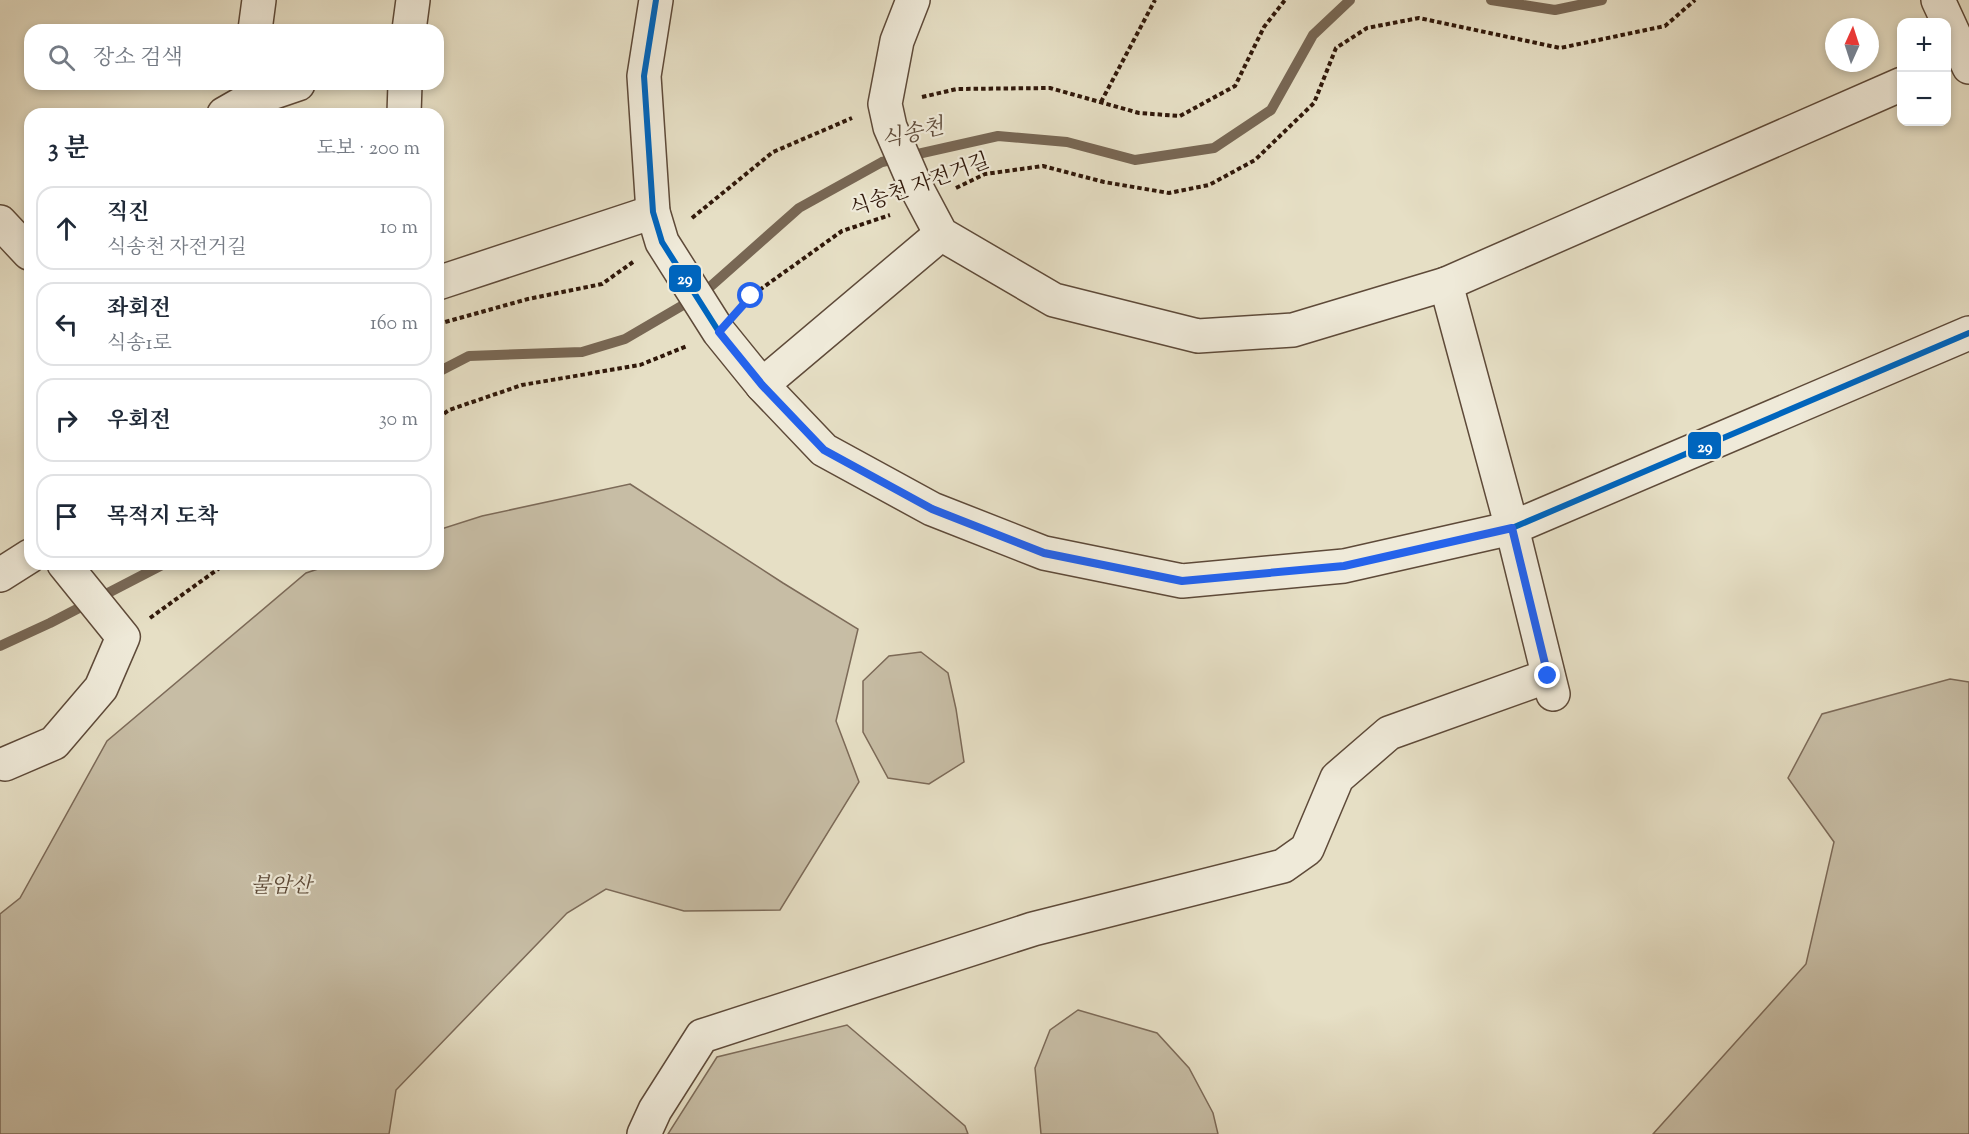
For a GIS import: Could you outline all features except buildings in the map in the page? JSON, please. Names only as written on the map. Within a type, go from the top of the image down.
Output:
[{"type":"street","points":[[256,24],[260,0]]},
{"type":"street","points":[[410,24],[413,0]]},
{"type":"street","points":[[657,0],[644,76],[653,212],[662,242],[715,327],[762,385],[824,450],[932,509],[1044,553],[1182,581],[1344,566],[1512,528],[1969,333]]},
{"type":"street","points":[[913,0],[897,41],[885,104],[890,127],[920,195],[941,234],[1054,300],[1198,336],[1293,330],[1446,284],[1897,86]]},
{"type":"street","points":[[1938,0],[1960,62]]},
{"type":"street","points":[[239,100],[276,90]]},
{"type":"street","points":[[404,108],[405,90]]},
{"type":"street","points":[[444,281],[653,212]]},
{"type":"street","points":[[0,222],[24,247]]},
{"type":"street","points":[[762,385],[941,234]]},
{"type":"street","points":[[644,1134],[655,1110],[702,1036],[1033,929],[1283,866],[1307,849],[1336,778],[1389,733],[1551,685],[1512,528],[1446,284]]},
{"type":"street","points":[[0,575],[24,560]]},
{"type":"street","points":[[5,765],[54,742],[101,688],[119,632],[69,570]]},
{"type":"path","points":[[1101,102],[1155,0]]},
{"type":"path","name":"식송천 자전거길","points":[[444,414],[522,385],[640,365],[715,327],[751,296],[842,231],[920,195],[986,174],[1043,166],[1104,182],[1169,193],[1209,185],[1255,160],[1314,103],[1336,48],[1367,28],[1419,18],[1560,48],[1665,26],[1695,0]]},
{"type":"path","points":[[119,632],[216,570]]},
{"type":"green space","name":"불암산","points":[[630,484],[858,629],[836,721],[859,782],[780,910],[684,911],[606,889],[567,913],[396,1090],[389,1134],[0,1134],[0,914],[20,898],[107,741],[306,573],[315,570],[444,570],[444,528],[482,516]]},
{"type":"green space","points":[[921,652],[948,673],[964,762],[929,784],[888,778],[863,732],[863,681],[889,656]]},
{"type":"green space","points":[[1950,679],[1969,682],[1969,1134],[1653,1134],[1806,964],[1834,842],[1788,778],[1822,714]]},
{"type":"green space","points":[[1078,1010],[1157,1033],[1189,1068],[1213,1113],[1218,1134],[1041,1134],[1035,1068],[1050,1030]]},
{"type":"green space","points":[[847,1025],[965,1126],[968,1134],[668,1134],[717,1057]]},
{"type":"waterway","name":"식송천","points":[[444,369],[469,356],[582,352],[625,339],[702,294],[799,208],[882,162],[998,136],[1067,142],[1135,160],[1214,148],[1271,110],[1313,35],[1350,0]]},
{"type":"waterway","name":"식송천","points":[[1491,0],[1555,10],[1602,0]]},
{"type":"waterway","name":"식송천","points":[[0,646],[152,570]]},
{"type":"transit line","name":"29","points":[[656,0],[644,76],[653,212],[662,242],[719,332],[762,385],[824,450],[932,509],[1044,553],[1182,581],[1344,566],[1512,528],[1969,333]]},
{"type":"route","points":[[751,296],[719,332],[762,385],[824,450],[932,509],[1044,553],[1182,581],[1344,566],[1512,528],[1548,676]]}]
